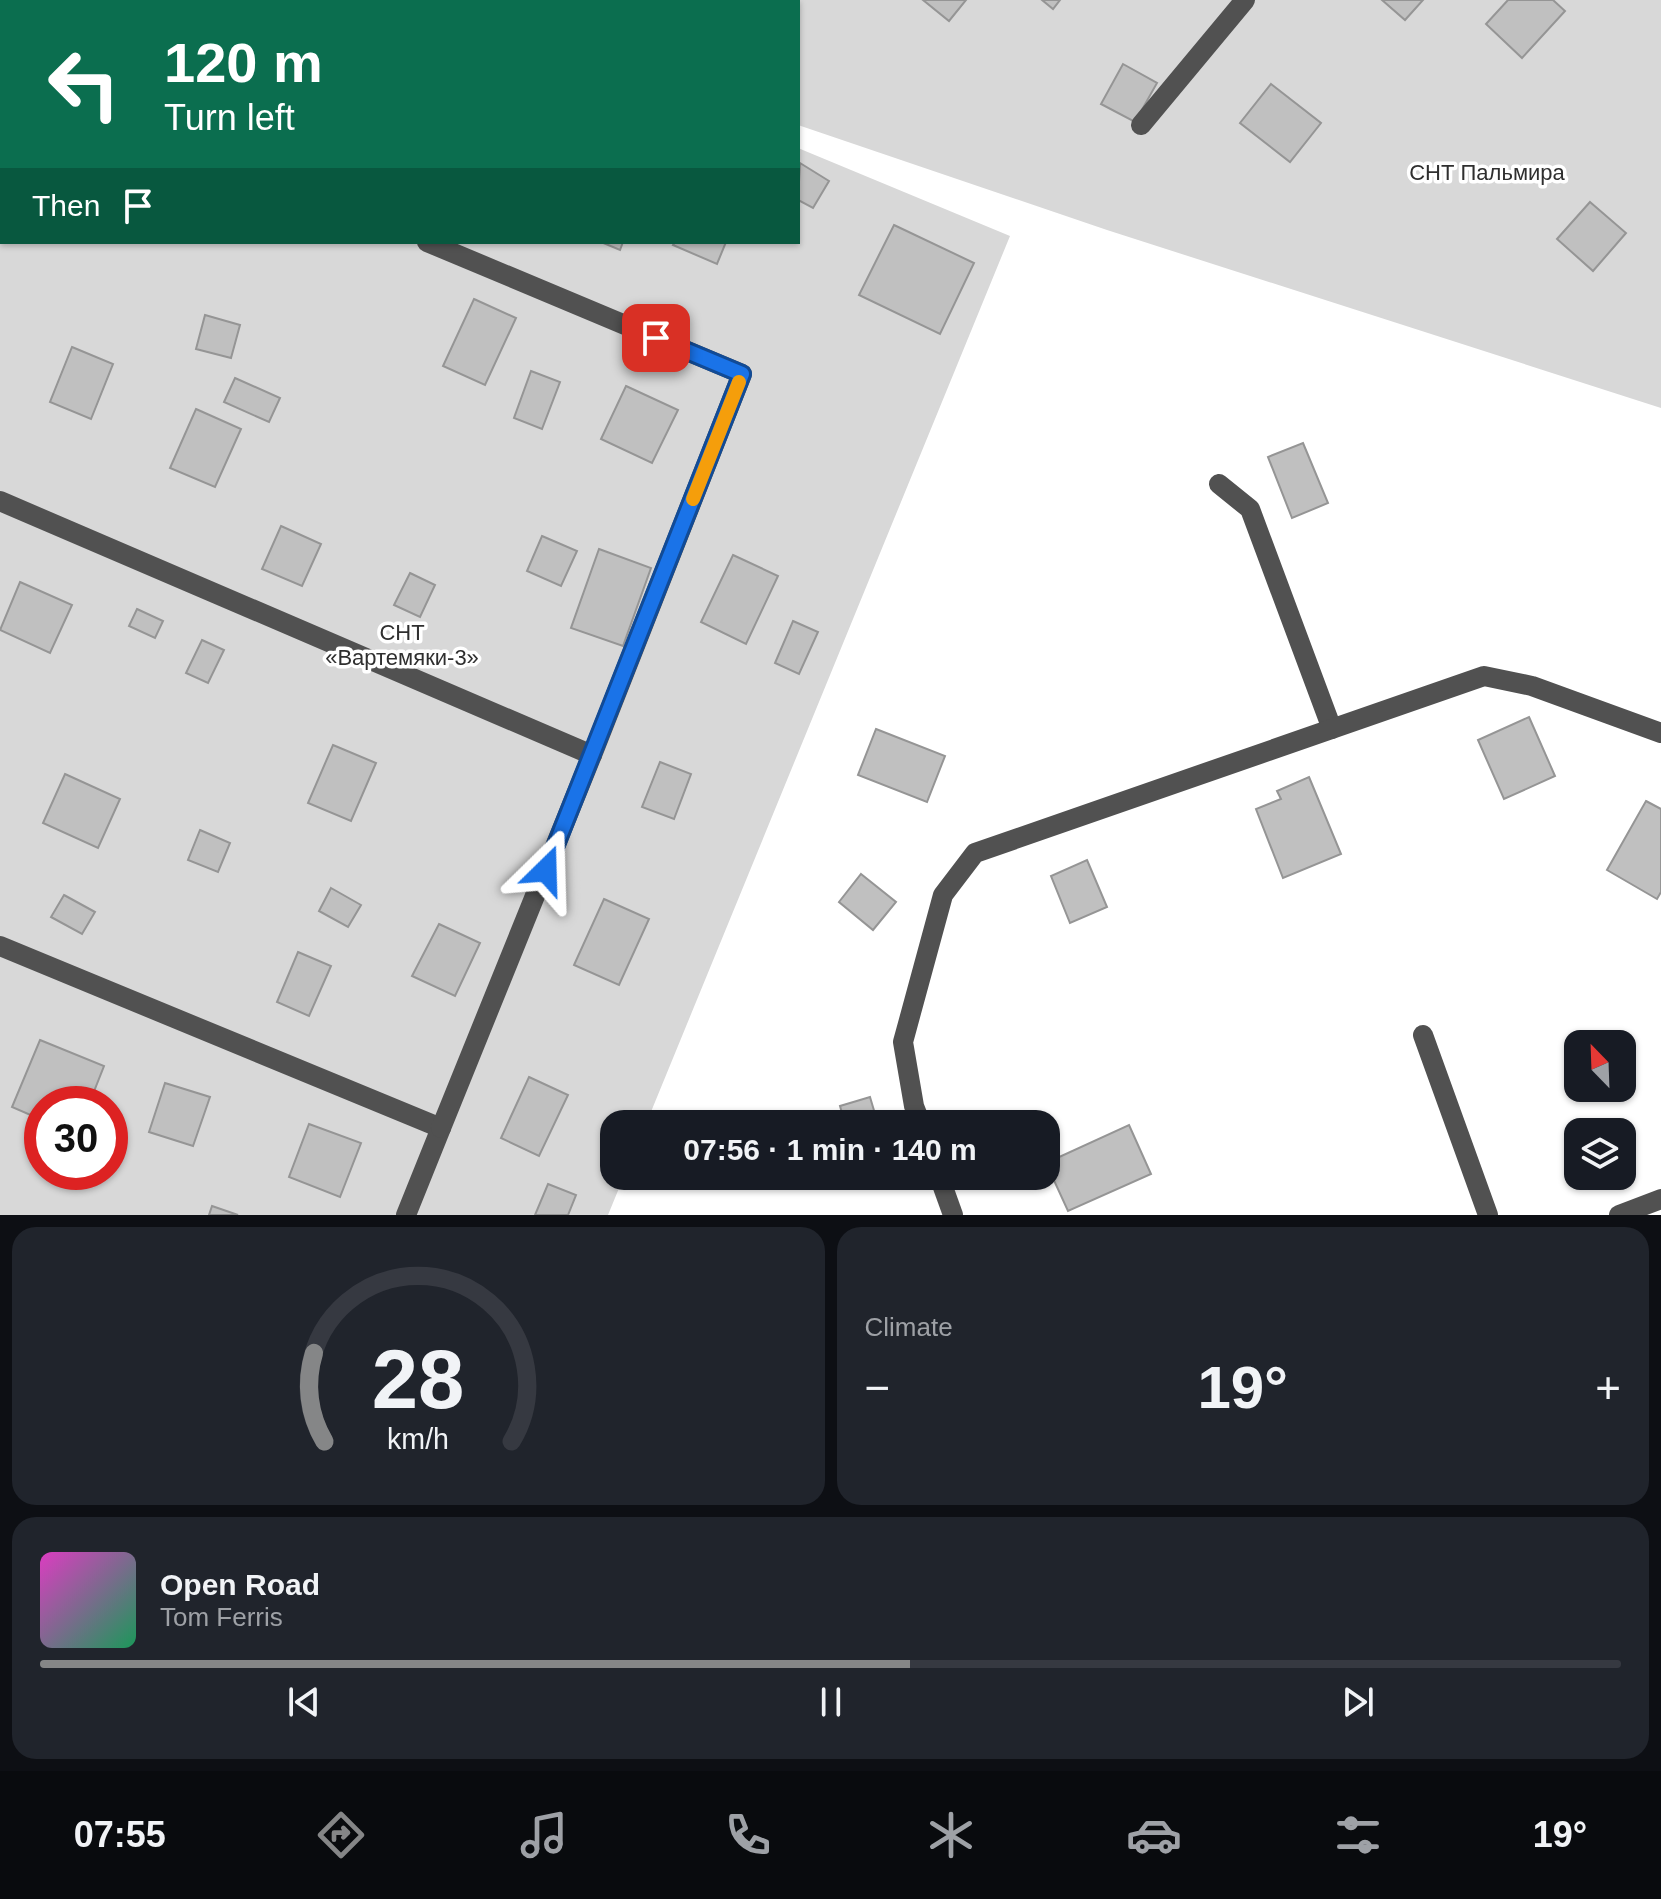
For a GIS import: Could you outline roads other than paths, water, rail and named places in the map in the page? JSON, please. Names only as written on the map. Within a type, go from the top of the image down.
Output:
[{"type":"street","points":[[1141,125],[1245,0]]},
{"type":"street","points":[[406,1215],[742,374],[432,244]]},
{"type":"street","points":[[1219,484],[1250,509],[1332,729]]},
{"type":"street","points":[[0,501],[592,755]]},
{"type":"street","points":[[916,1110],[903,1042],[943,895],[975,853],[1484,676],[1532,686],[1661,733]]},
{"type":"street","points":[[0,946],[441,1128]]},
{"type":"street","points":[[1423,1035],[1488,1215]]},
{"type":"street","points":[[944,1190],[953,1215]]},
{"type":"street","points":[[1619,1215],[1661,1199]]},
{"type":"park label","name":"СНТ Пальмира","points":[[1487,172]]},
{"type":"park label","name":"СНТ «Вартемяки-3»","points":[[402,644]]}]
